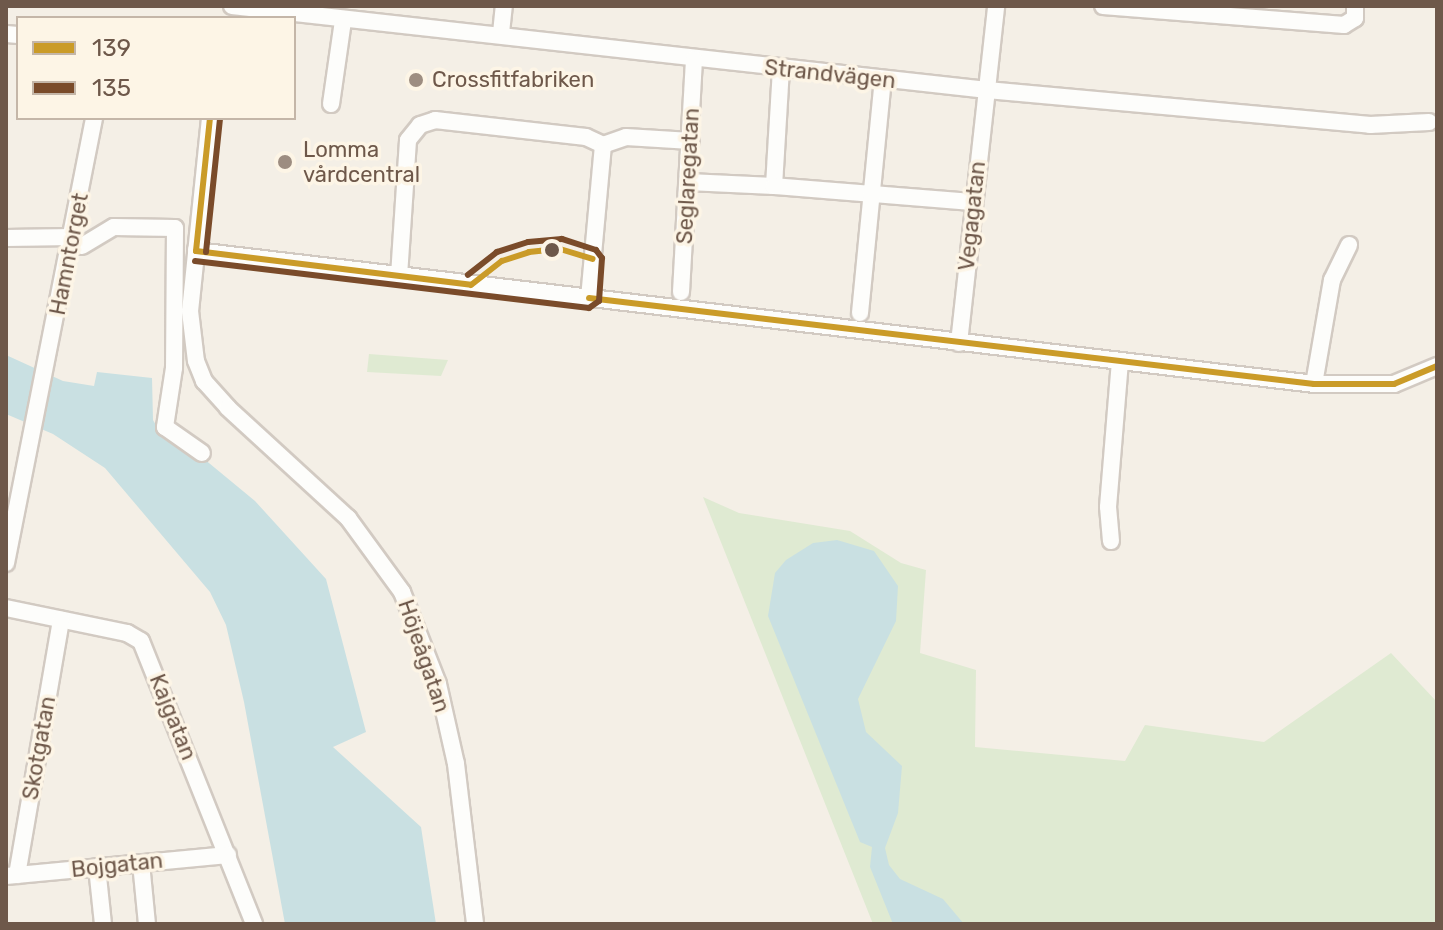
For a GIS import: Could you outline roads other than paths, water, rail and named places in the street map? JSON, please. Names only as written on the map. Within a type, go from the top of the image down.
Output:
[{"type":"street","name":"Strandvägen","points":[[232,6],[343,21],[501,33],[883,80],[1370,125],[1429,122]]},
{"type":"street","points":[[501,33],[504,6]]},
{"type":"street","name":"Vegagatan","points":[[959,343],[996,6]]},
{"type":"street","points":[[1103,6],[1344,25],[1355,18],[1355,6]]},
{"type":"street","points":[[331,104],[343,21]]},
{"type":"street","name":"Seglaregatan","points":[[681,292],[694,59]]},
{"type":"street","points":[[774,186],[781,68]]},
{"type":"street","points":[[860,313],[883,80]]},
{"type":"street","name":"Hamntorget","points":[[6,563],[12,501],[30,444],[77,241],[94,120]]},
{"type":"street","name":"Hamntorget","points":[[87,164],[101,120]]},
{"type":"street","name":"Höjeågatan","points":[[210,120],[190,339],[204,381],[228,408],[348,518],[402,592],[438,684],[456,764],[475,924]]},
{"type":"street","points":[[399,276],[408,140],[420,125],[435,120],[586,137],[603,145],[626,137],[691,141]]},
{"type":"street","points":[[589,298],[603,145]]},
{"type":"street","points":[[688,182],[973,202]]},
{"type":"street","points":[[6,238],[77,241],[114,227],[175,228],[174,368],[165,427],[202,453]]},
{"type":"street","points":[[1314,384],[1332,280],[1349,245]]},
{"type":"street","points":[[196,251],[1314,384],[1394,384],[1437,366]]},
{"type":"street","points":[[1111,541],[1108,507],[1120,362]]},
{"type":"street","name":"Kajgatan","points":[[6,608],[127,633],[141,641],[254,924]]},
{"type":"street","name":"Skotgatan","points":[[11,876],[61,620]]},
{"type":"street","name":"Bojgatan","points":[[11,876],[228,855]]},
{"type":"street","points":[[141,863],[147,924]]},
{"type":"street","points":[[97,867],[103,924]]},
{"type":"water","points":[[6,355],[63,381],[94,386],[97,372],[152,378],[153,420],[158,429],[192,449],[255,501],[326,579],[366,732],[333,747],[421,827],[436,924],[285,924],[244,702],[226,625],[210,592],[105,468],[53,434],[6,414]]},
{"type":"water","points":[[837,540],[874,551],[898,586],[896,621],[858,699],[866,732],[902,766],[898,813],[885,848],[889,865],[900,879],[943,899],[964,924],[893,924],[870,867],[872,847],[860,842],[768,616],[775,573],[786,560],[813,543]]},
{"type":"place","name":"Crossfitfabriken","points":[[416,80]]},
{"type":"place","name":"Lomma vårdcentral","points":[[285,162]]}]
